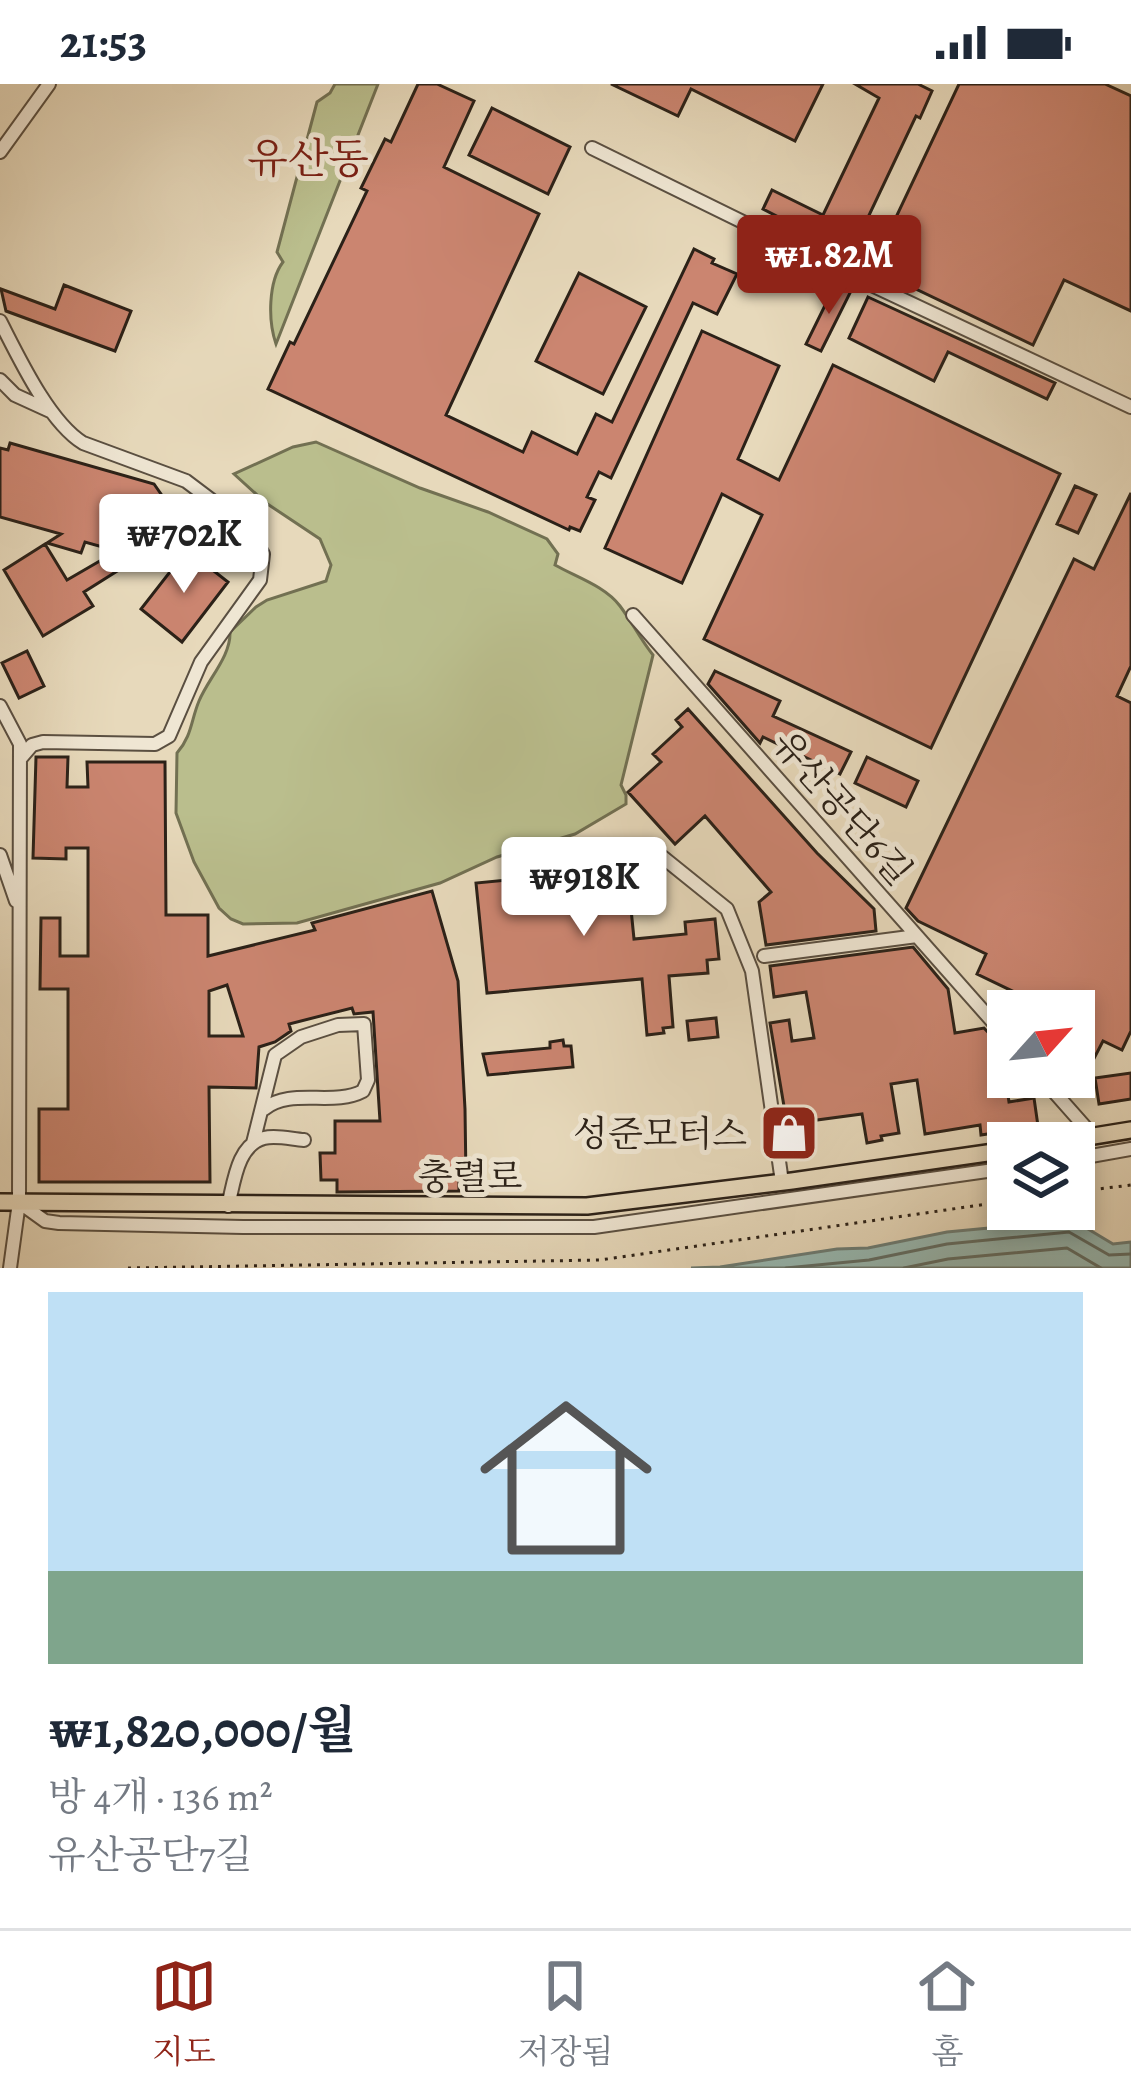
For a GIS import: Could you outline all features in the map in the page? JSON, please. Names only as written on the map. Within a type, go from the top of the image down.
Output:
[{"type":"main road","points":[[1095,1136],[1131,1130]]},
{"type":"main road","name":"충렬로","points":[[0,1202],[587,1206],[987,1153]]},
{"type":"street","points":[[0,152],[50,84]]},
{"type":"street","points":[[592,148],[1131,407]]},
{"type":"street","points":[[0,321],[50,411],[71,436],[177,477],[247,527],[263,554],[260,580],[201,662],[175,726],[162,742],[43,742],[20,759]]},
{"type":"street","points":[[0,380],[15,395],[50,411]]},
{"type":"street","name":"유산공단6길","points":[[633,615],[987,1016]]},
{"type":"street","points":[[0,706],[20,744],[20,1202],[10,1268]]},
{"type":"street","points":[[656,851],[728,910],[752,971],[782,1182]]},
{"type":"street","points":[[0,855],[18,908]]},
{"type":"street","points":[[764,956],[916,936]]},
{"type":"street","points":[[228,1206],[239,1163],[253,1143],[264,1109],[275,1055],[301,1036],[338,1025],[364,1024],[368,1080],[363,1091],[352,1097],[281,1100],[264,1109]]},
{"type":"street","points":[[1060,1098],[1081,1122]]},
{"type":"street","points":[[253,1143],[273,1137],[304,1140]]},
{"type":"street","points":[[1095,1156],[1131,1150]]},
{"type":"street","points":[[20,1202],[45,1221],[59,1223],[594,1227],[987,1171]]},
{"type":"path","points":[[1095,1189],[1131,1185]]},
{"type":"path","points":[[128,1268],[600,1260],[987,1204]]},
{"type":"green space","points":[[335,84],[378,84],[276,344],[271,302],[283,262],[277,252],[317,102]]},
{"type":"green space","points":[[316,442],[547,539],[558,554],[555,565],[614,599],[653,655],[621,785],[626,804],[575,834],[497,857],[440,883],[297,923],[243,924],[219,908],[194,862],[176,813],[177,753],[227,650],[230,632],[267,600],[326,581],[331,565],[320,539],[266,503],[234,474],[293,447]]},
{"type":"water","points":[[1090,1230],[1113,1244],[1131,1242],[1131,1268],[691,1268],[868,1248],[947,1232]]},
{"type":"building","points":[[418,84],[437,84],[474,101],[444,167],[539,214],[446,415],[523,452],[532,432],[577,454],[596,414],[612,422],[694,249],[737,274],[717,314],[693,303],[611,478],[599,472],[587,497],[595,500],[580,531],[569,530],[268,389],[367,191],[361,188],[385,139],[391,142]]},
{"type":"building","points":[[611,84],[823,84],[795,141],[691,89],[678,116]]},
{"type":"building","points":[[855,84],[918,84],[932,91],[854,247],[763,209],[772,190],[823,215],[879,98]]},
{"type":"building","points":[[959,84],[1105,84],[1131,96],[1131,311],[1064,280],[1033,345],[872,268]]},
{"type":"building","points":[[492,108],[570,147],[548,194],[469,155]]},
{"type":"building","points":[[579,273],[646,307],[603,394],[536,361]]},
{"type":"building","points":[[836,283],[851,291],[821,351],[806,344]]},
{"type":"building","points":[[64,285],[131,311],[115,351],[6,311],[1,289],[55,309]]},
{"type":"building","points":[[868,297],[1055,383],[1047,399],[948,352],[934,381],[849,338]]},
{"type":"building","points":[[702,331],[779,366],[738,459],[779,480],[833,365],[1060,474],[931,748],[704,639],[762,515],[722,494],[682,583],[605,548]]},
{"type":"building","points":[[10,443],[154,484],[184,527],[158,545],[142,518],[124,529],[141,556],[84,592],[93,606],[43,636],[4,570],[45,544],[67,580],[117,551],[85,542],[81,553],[47,543],[61,534],[0,517],[0,448],[8,450]]},
{"type":"building","points":[[1075,486],[1096,495],[1078,533],[1057,524]]},
{"type":"building","points":[[1131,493],[1131,666],[1117,696],[1131,703],[1131,1031],[1122,1050],[1103,1041],[1095,1056],[1095,990],[1010,990],[977,974],[986,954],[918,921],[906,908],[1074,559],[1094,569]]},
{"type":"building","points":[[187,550],[228,582],[182,642],[141,609]]},
{"type":"building","points":[[27,651],[44,686],[19,698],[2,663]]},
{"type":"building","points":[[715,671],[780,701],[773,716],[851,752],[840,774],[763,737],[760,743],[708,684]]},
{"type":"building","points":[[688,709],[817,853],[874,909],[876,931],[766,945],[759,902],[771,892],[705,816],[675,844],[628,792],[661,762],[653,754],[682,727],[676,720]]},
{"type":"building","points":[[36,757],[68,757],[67,787],[88,787],[87,762],[165,762],[166,915],[208,915],[208,956],[315,930],[312,923],[432,891],[458,981],[466,1179],[459,1179],[459,1191],[337,1192],[337,1180],[321,1180],[320,1153],[335,1153],[335,1121],[380,1121],[373,1012],[354,1014],[352,1008],[289,1024],[291,1031],[259,1047],[256,1088],[209,1087],[210,1182],[39,1182],[39,1109],[68,1109],[68,989],[40,989],[41,918],[60,918],[60,956],[88,956],[88,848],[66,848],[66,859],[33,858]],"holes":[[[227,985],[243,1036],[209,1036],[209,991]]]},
{"type":"building","points":[[867,757],[918,781],[906,807],[855,783]]},
{"type":"building","points":[[627,869],[634,939],[686,934],[685,922],[715,919],[719,959],[707,960],[708,973],[669,976],[673,1027],[647,1035],[642,979],[487,993],[476,883]]},
{"type":"building","points":[[913,947],[948,989],[955,1033],[987,1031],[987,1098],[1008,1098],[1009,1102],[1034,1098],[1037,1122],[987,1122],[987,1134],[981,1135],[980,1125],[925,1134],[917,1080],[891,1084],[899,1133],[881,1136],[882,1140],[867,1143],[862,1114],[787,1124],[770,1023],[789,1020],[792,1041],[814,1038],[806,992],[774,997],[770,966]]},
{"type":"building","points":[[716,1018],[718,1037],[689,1040],[687,1021]]},
{"type":"building","points":[[563,1040],[564,1046],[571,1046],[573,1067],[488,1075],[483,1054],[550,1048],[550,1042]]},
{"type":"building","points":[[1131,1073],[1131,1099],[1099,1104],[1095,1078]]},
{"type":"place","name":"성준모터스","points":[[789,1133]]},
{"type":"district","name":"유산동","points":[[308,158]]}]
